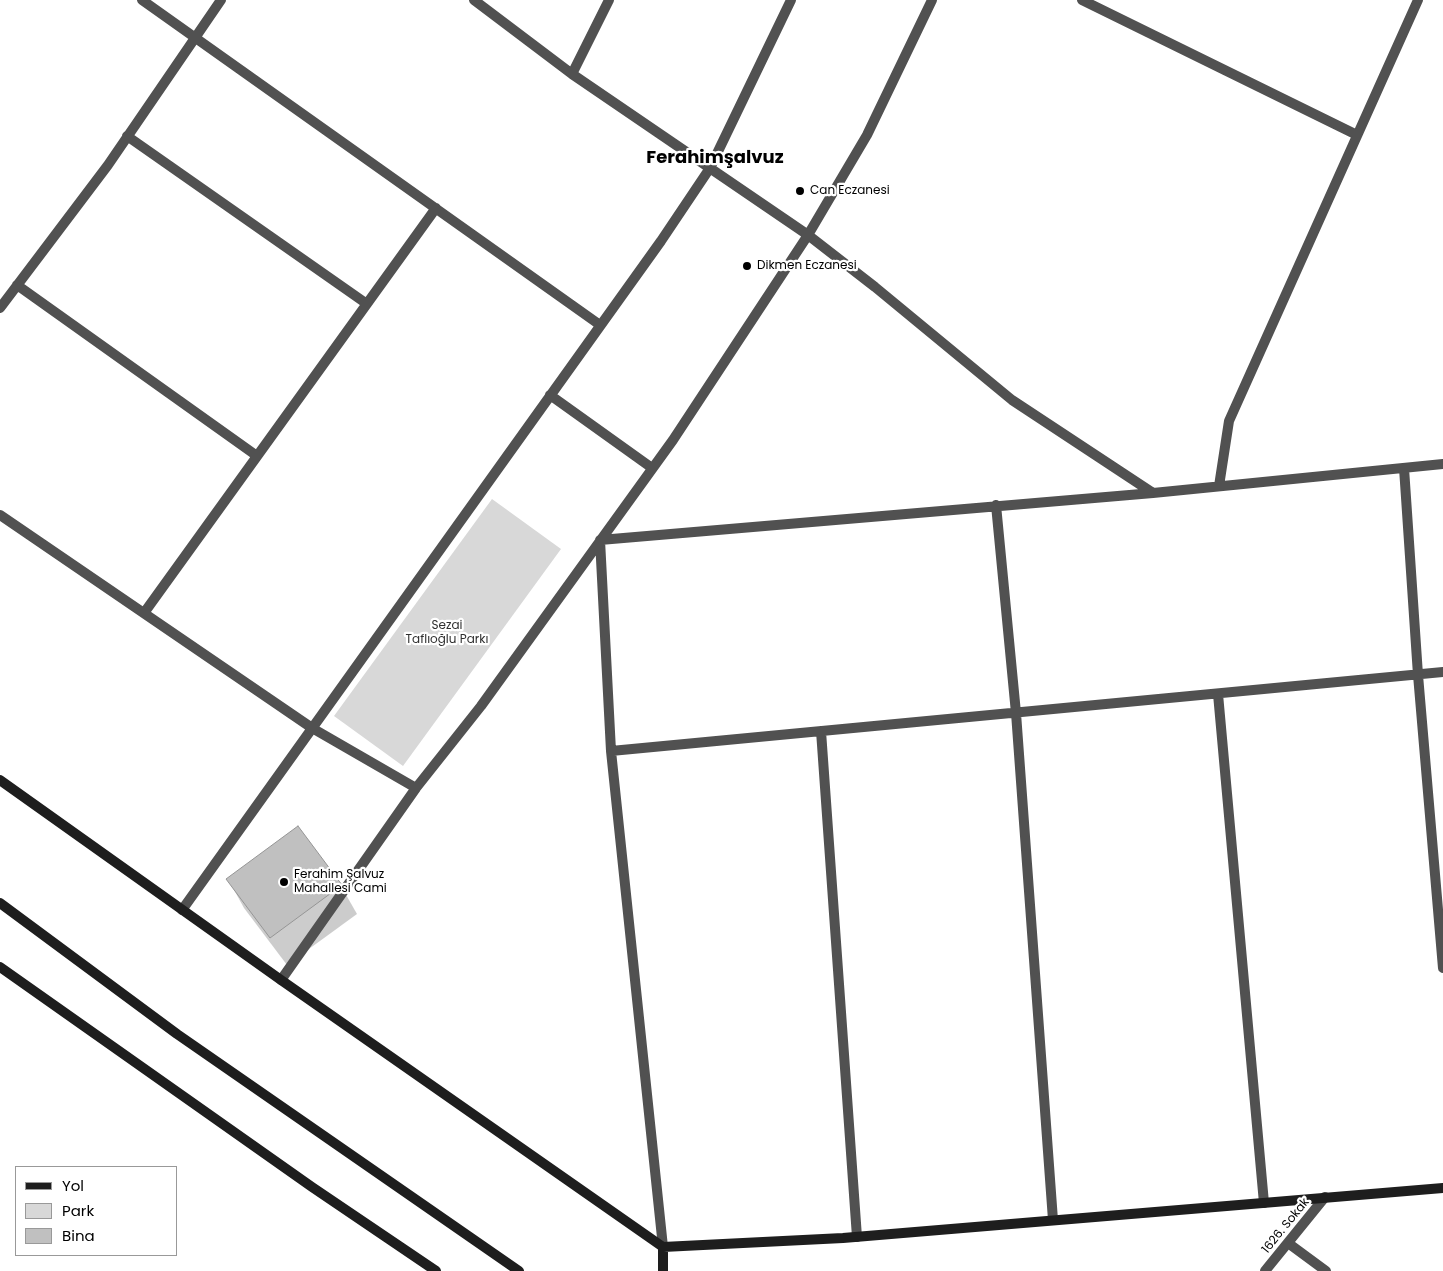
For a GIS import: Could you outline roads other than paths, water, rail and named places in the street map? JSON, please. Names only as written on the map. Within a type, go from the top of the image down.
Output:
[{"type":"street","points":[[142,0],[600,325]]},
{"type":"street","points":[[0,308],[127,136],[221,0]]},
{"type":"street","points":[[474,0],[572,74],[808,235],[875,286],[1012,400],[1153,492]]},
{"type":"street","points":[[572,74],[609,0]]},
{"type":"street","points":[[182,910],[661,241],[710,168],[791,0]]},
{"type":"street","points":[[280,980],[416,788],[481,706],[652,468],[808,235],[867,135],[932,0]]},
{"type":"street","points":[[1082,0],[1357,135]]},
{"type":"street","points":[[1219,486],[1229,422],[1418,0]]},
{"type":"street","points":[[127,136],[366,304]]},
{"type":"street","points":[[144,613],[436,208]]},
{"type":"street","points":[[17,285],[257,456]]},
{"type":"street","points":[[550,395],[652,468]]},
{"type":"street","points":[[600,540],[1153,492],[1443,464]]},
{"type":"street","points":[[1404,468],[1418,675],[1443,968]]},
{"type":"street","points":[[996,505],[1016,713],[1054,1220]]},
{"type":"street","points":[[0,515],[312,728],[416,788]]},
{"type":"street","points":[[600,540],[611,751],[663,1247],[663,1271]]},
{"type":"street","points":[[611,751],[1443,672]]},
{"type":"street","points":[[1218,694],[1264,1203]]},
{"type":"street","points":[[821,731],[857,1237]]},
{"type":"street","points":[[0,780],[280,980],[663,1247],[857,1237],[1443,1188]]},
{"type":"street","points":[[0,903],[177,1034],[519,1271]]},
{"type":"street","points":[[0,966],[312,1187],[436,1271]]},
{"type":"street","name":"1626. Sokak","points":[[1265,1271],[1325,1197]]},
{"type":"street","points":[[1288,1243],[1326,1271]]},
{"type":"place","name":"Can Eczanesi","points":[[800,191]]},
{"type":"place","name":"Dikmen Eczanesi","points":[[747,266]]},
{"type":"place","name":"Ferahim Şalvuz Mahallesi Cami","points":[[284,882]]},
{"type":"district","name":"Ferahimşalvuz","points":[[715,158]]},
{"type":"park label","name":"Sezai Taflıoğlu Parkı","points":[[447,633]]}]
